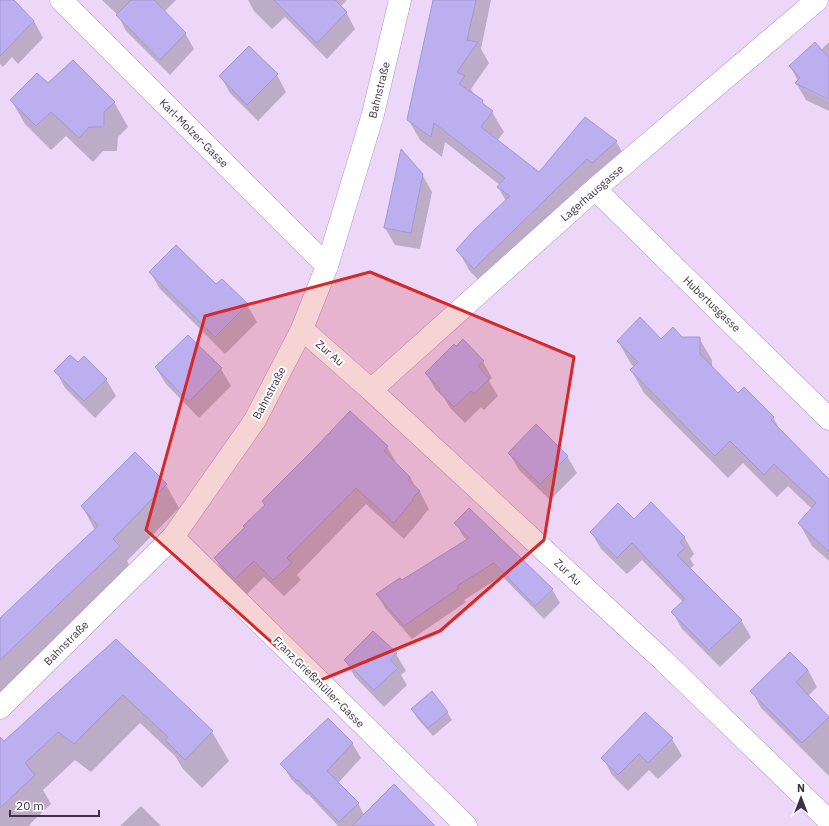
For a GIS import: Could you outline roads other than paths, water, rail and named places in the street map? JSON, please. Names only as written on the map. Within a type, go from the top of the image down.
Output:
[{"type":"street","name":"Karl-Molzer-Gasse","points":[[61,0],[327,266]]},
{"type":"street","name":"Bahnstraße","points":[[0,708],[173,537],[255,420],[302,329],[327,266],[373,114],[400,0]]},
{"type":"street","name":"Lagerhausgasse","points":[[372,390],[595,189],[817,0]]},
{"type":"street","name":"Hubertusgasse","points":[[595,189],[829,419]]},
{"type":"street","name":"Zur Au","points":[[302,329],[372,390],[664,661],[829,821]]},
{"type":"street","name":"Franz Grießmüller-Gasse","points":[[173,537],[466,826]]}]
